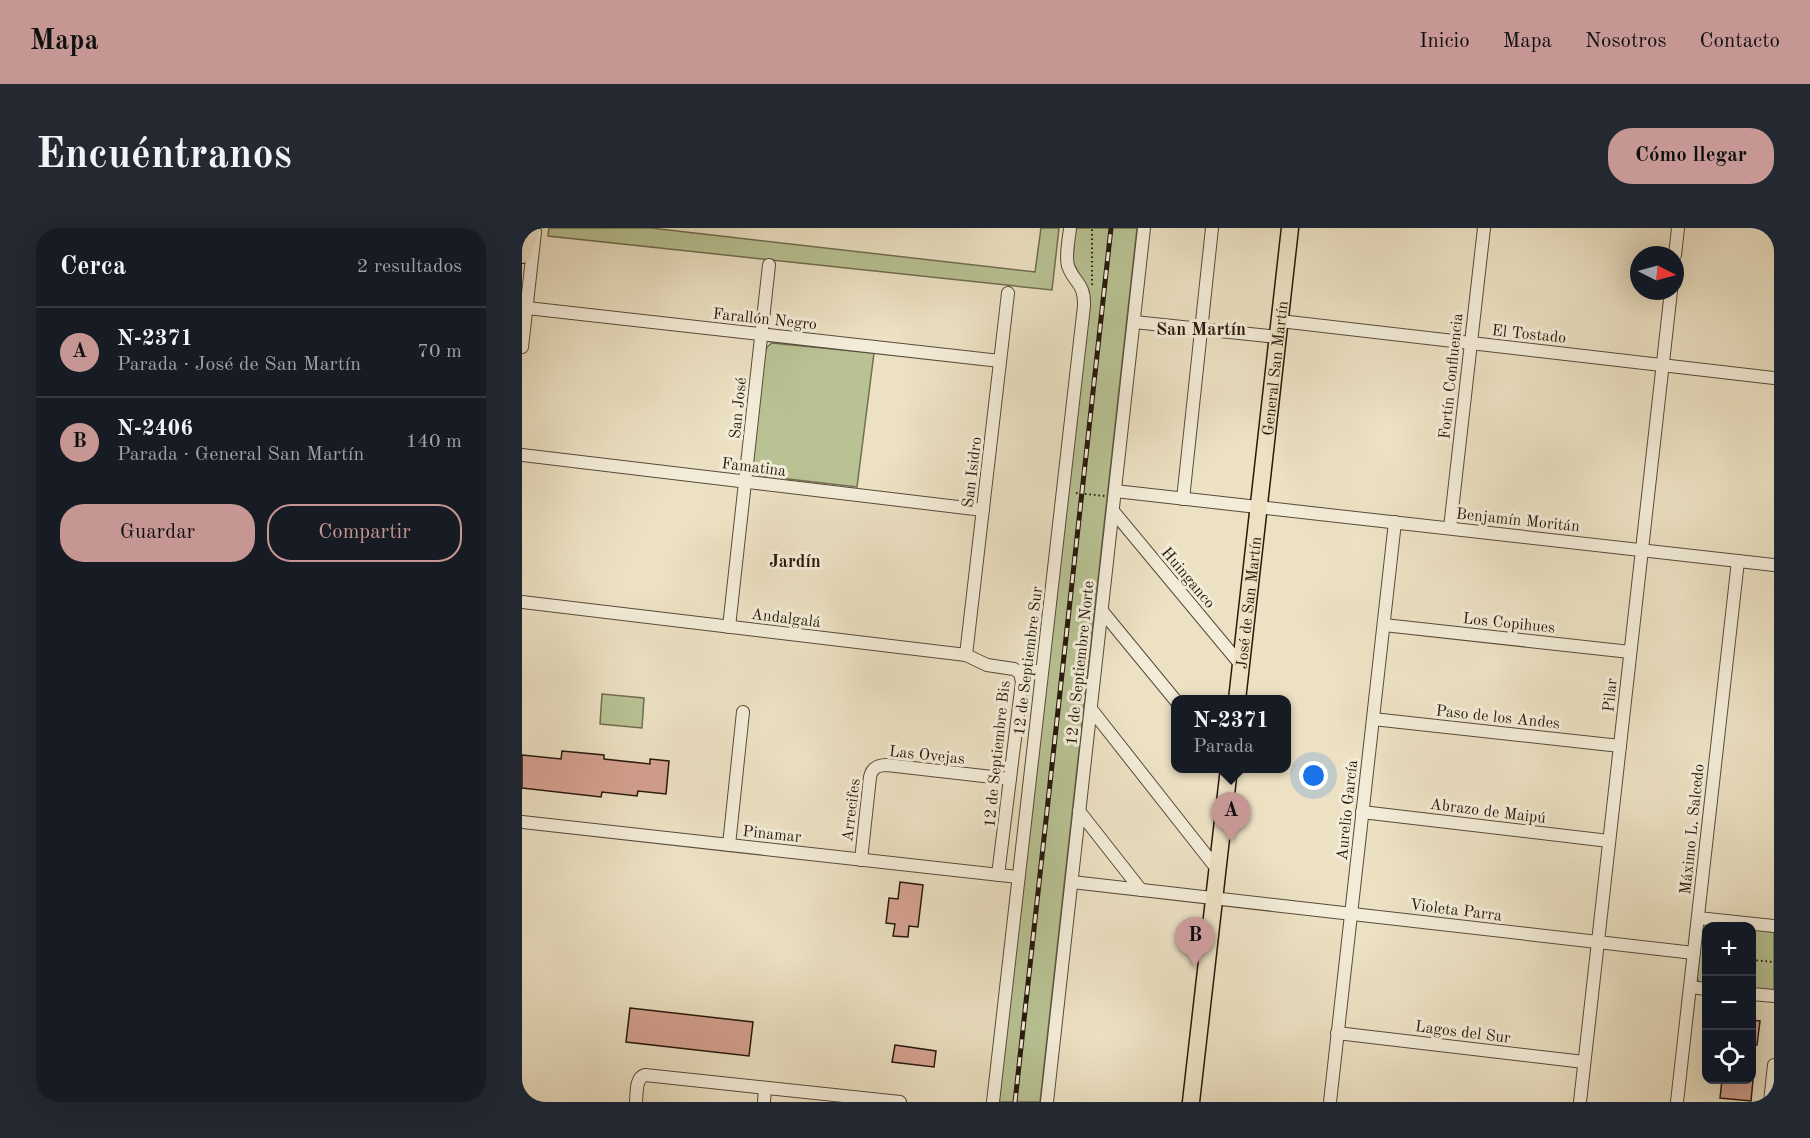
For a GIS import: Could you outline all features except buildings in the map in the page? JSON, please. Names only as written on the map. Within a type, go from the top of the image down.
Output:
[{"type":"highway","points":[[522,254],[530,228]]},
{"type":"main road","name":"General San Martín","points":[[1258,507],[1290,228]]},
{"type":"main road","name":"José de San Martín","points":[[1237,695],[1258,507]]},
{"type":"main road","points":[[1191,1102],[1228,773]]},
{"type":"street","points":[[522,347],[536,228]]},
{"type":"street","name":"12 de Septiembre Sur","points":[[993,1102],[1084,301],[1082,287],[1070,271],[1067,262],[1070,228]]},
{"type":"street","name":"12 de Septiembre Norte","points":[[1047,1102],[1144,228]]},
{"type":"street","points":[[1183,499],[1212,228]]},
{"type":"street","name":"Fortín Confluencia","points":[[1450,528],[1484,228]]},
{"type":"street","points":[[1676,246],[1678,228]]},
{"type":"street","name":"San José","points":[[729,627],[769,265]]},
{"type":"street","name":"San Isidro","points":[[966,655],[1008,293]]},
{"type":"street","name":"Pilar","points":[[1580,1102],[1670,300]]},
{"type":"street","name":"Farallón Negro","points":[[526,308],[1000,361]]},
{"type":"street","points":[[1134,321],[1201,329],[1279,329]]},
{"type":"street","name":"El Tostado","points":[[1279,329],[1471,343],[1774,378]]},
{"type":"street","name":"Famatina","points":[[522,455],[983,510]]},
{"type":"street","points":[[1115,491],[1258,507]]},
{"type":"street","name":"Benjamín Moritán","points":[[1258,507],[1774,565]]},
{"type":"street","name":"Huinganco","points":[[1113,511],[1241,665]]},
{"type":"street","name":"Aurelio García","points":[[1330,1102],[1395,522]]},
{"type":"street","name":"Máximo L. Salcedo","points":[[1677,1102],[1738,561]]},
{"type":"street","name":"Andalgalá","points":[[522,602],[966,655],[987,665],[1014,669],[1020,673],[1042,671]]},
{"type":"street","points":[[1102,611],[1171,695]]},
{"type":"street","name":"Los Copihues","points":[[1384,625],[1630,652]]},
{"type":"street","name":"12 de Septiembre Bis","points":[[998,875],[1022,680],[1020,673]]},
{"type":"street","points":[[1091,709],[1217,869]]},
{"type":"street","points":[[729,845],[743,712]]},
{"type":"street","name":"Paso de los Andes","points":[[1373,718],[1620,746]]},
{"type":"street","name":"Las Ovejas","points":[[876,767],[887,765],[1010,779]]},
{"type":"street","name":"Arrecifes","points":[[861,860],[870,777],[876,767]]},
{"type":"street","points":[[1079,811],[1141,890]]},
{"type":"street","name":"Abrazo de Maipú","points":[[1362,812],[1609,841]]},
{"type":"street","name":"Pinamar","points":[[522,822],[1018,877]]},
{"type":"street","points":[[1072,882],[1214,897]]},
{"type":"street","name":"Violeta Parra","points":[[1214,897],[1694,953]]},
{"type":"street","points":[[1698,918],[1774,926]]},
{"type":"street","points":[[1690,987],[1702,988]]},
{"type":"street","points":[[1756,994],[1774,996]]},
{"type":"street","name":"Lagos del Sur","points":[[1337,1033],[1584,1062]]},
{"type":"street","points":[[1770,1102],[1774,1065]]},
{"type":"street","points":[[636,1102],[639,1081],[645,1075],[900,1102]]},
{"type":"street","points":[[764,1102],[765,1088]]},
{"type":"path","points":[[1076,493],[1108,496],[1115,491]]},
{"type":"path","points":[[1756,960],[1774,962]]},
{"type":"green space","points":[[549,228],[651,228],[1035,272],[1041,228],[1059,228],[1052,290],[548,236]]},
{"type":"green space","points":[[1075,228],[1137,228],[1040,1102],[997,1102],[1084,284],[1073,262]]},
{"type":"green space","points":[[772,343],[874,353],[857,487],[762,476],[754,473],[752,467],[765,353],[767,347]]},
{"type":"green space","points":[[602,694],[644,698],[642,728],[600,724]]},
{"type":"green space","points":[[1756,929],[1774,931],[1774,992],[1756,990]]},
{"type":"green space","points":[[1701,932],[1702,983],[1698,981],[1696,973]]},
{"type":"railway","points":[[1015,1102],[1111,228]]},
{"type":"place","name":"N-2371","points":[[1231,842]]},
{"type":"place","name":"N-2406","points":[[1195,967]]},
{"type":"district","name":"San Martín","points":[[1201,329]]},
{"type":"district","name":"Jardín","points":[[795,561]]}]
